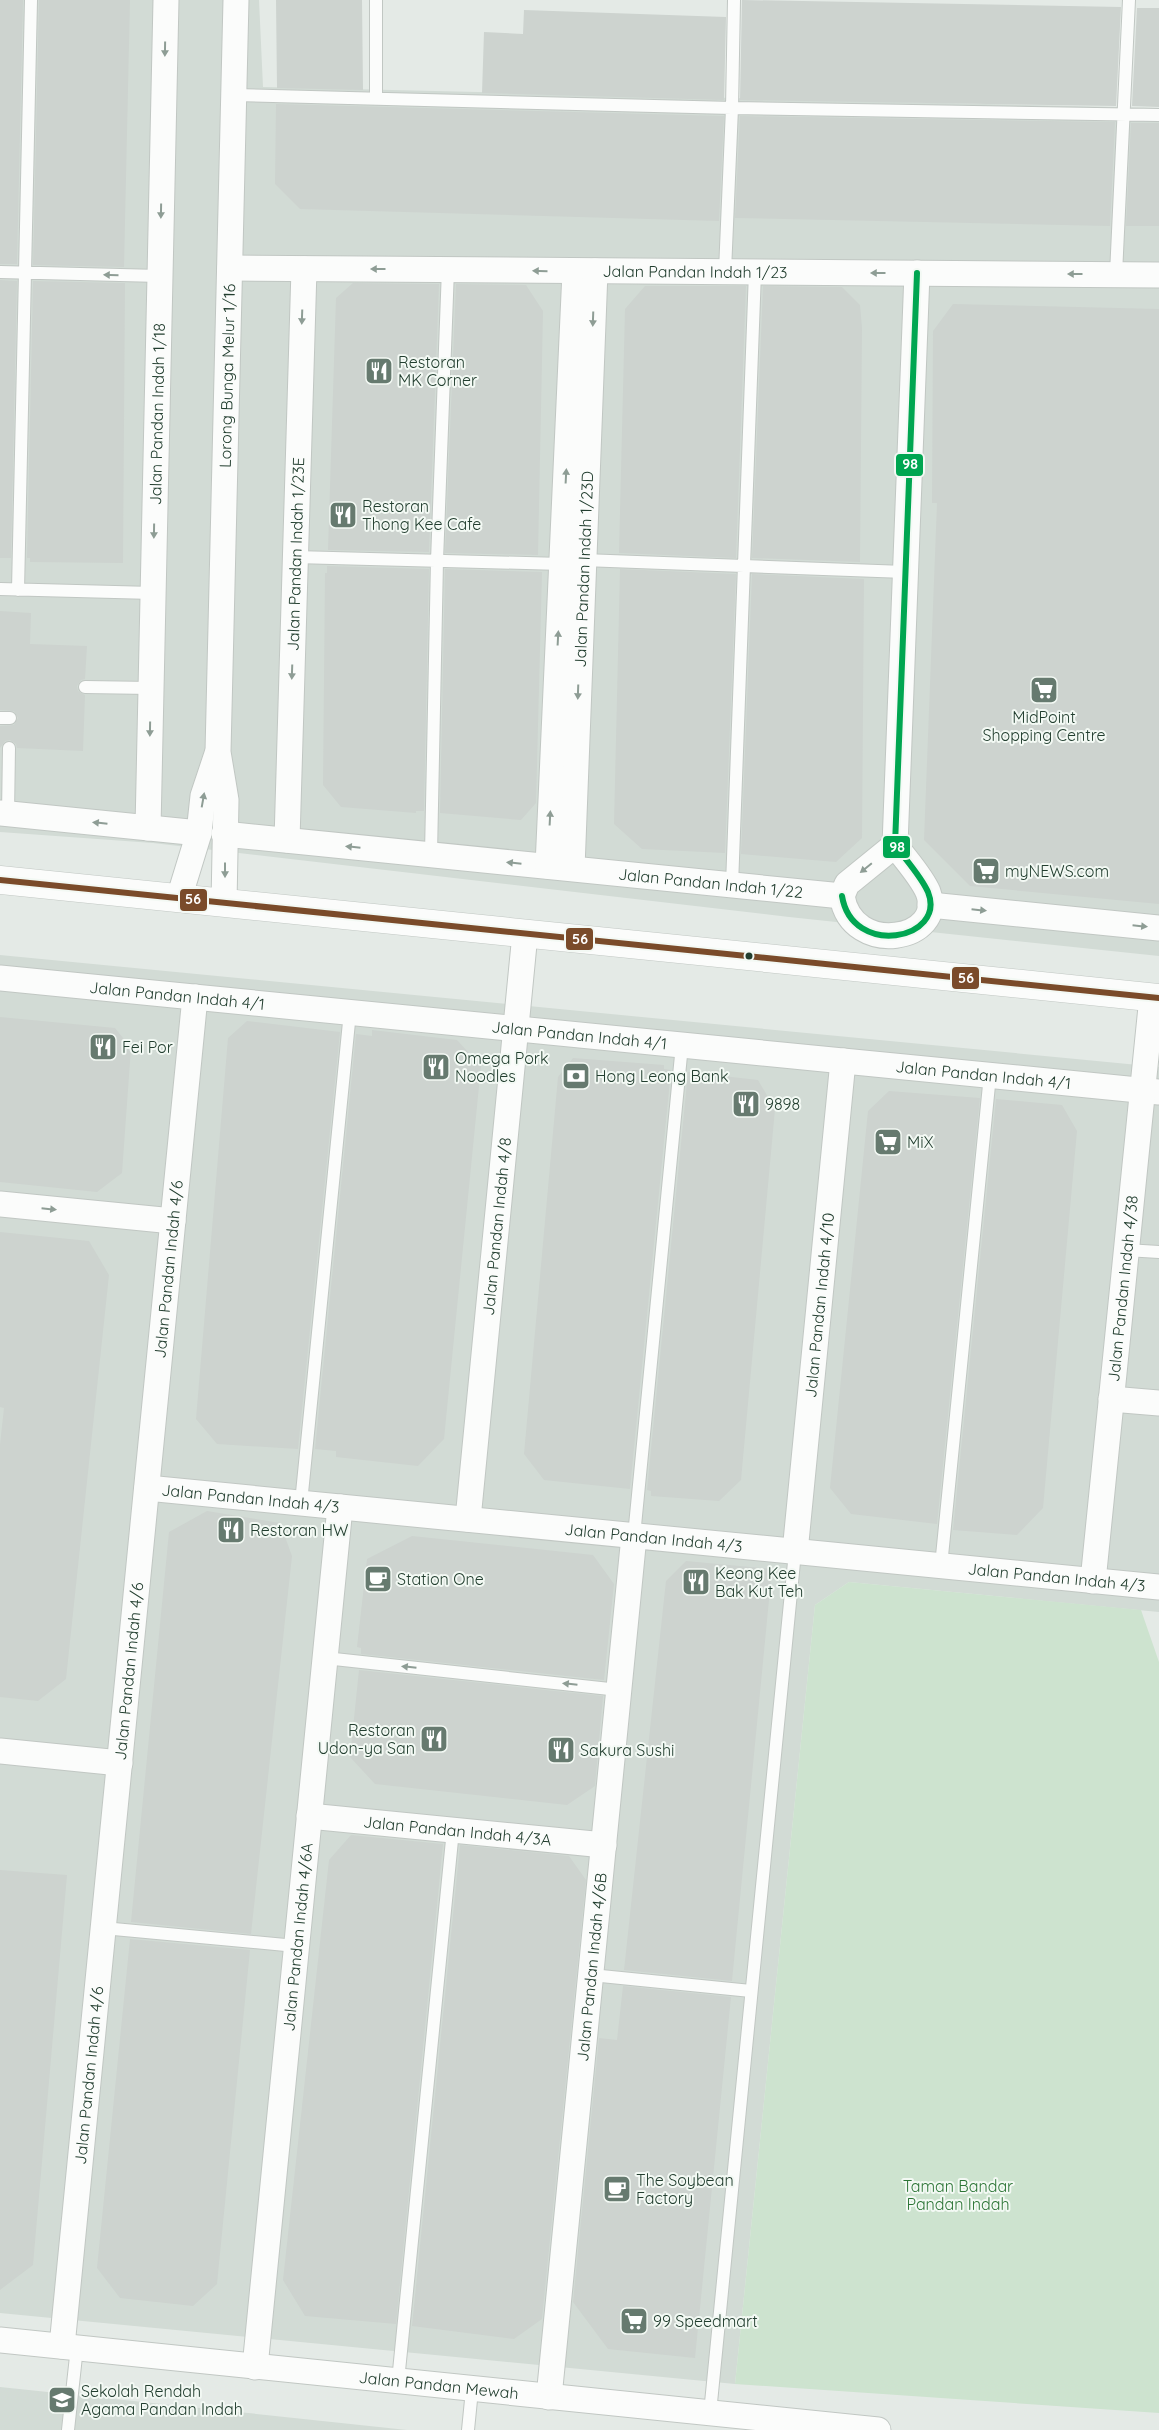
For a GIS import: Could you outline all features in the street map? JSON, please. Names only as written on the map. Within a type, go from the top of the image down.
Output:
[{"type":"street","name":"Jalan Pandan Indah 1/18","points":[[148,828],[166,0]]},
{"type":"street","name":"Lorong Bunga Melur 1/16","points":[[224,903],[226,800],[218,752],[236,0]]},
{"type":"street","name":"Jalan Pandan Indah 1/23","points":[[230,268],[1159,275]]},
{"type":"street","name":"Jalan Pandan Indah 1/23E","points":[[287,840],[304,269]]},
{"type":"street","name":"Jalan Pandan Indah 1/23D","points":[[560,867],[585,271]]},
{"type":"street","points":[[895,845],[847,884],[842,896],[844,907],[851,919],[860,928],[885,936],[910,933],[920,926],[930,905],[928,892],[895,845],[917,273]]},
{"type":"street","name":"Lorong Bunga Melur 1/16","points":[[179,898],[198,833],[203,796],[218,752]]},
{"type":"street","points":[[4,813],[198,833]]},
{"type":"street","name":"Jalan Pandan Indah 1/22","points":[[224,834],[842,896]]},
{"type":"street","points":[[0,880],[1155,997]]},
{"type":"street","points":[[930,905],[1159,928]]},
{"type":"street","name":"Jalan Pandan Indah 4/8","points":[[468,1519],[526,934]]},
{"type":"street","points":[[881,970],[885,936]]},
{"type":"street","name":"Jalan Pandan Indah 4/1","points":[[0,978],[1151,1091]]},
{"type":"street","name":"Jalan Pandan Indah 4/6","points":[[70,2346],[103,1928],[194,997]]},
{"type":"street","name":"Jalan Pandan Indah 4/38","points":[[1093,1581],[1126,1250],[1151,1091],[1155,997]]},
{"type":"street","name":"Jalan Pandan Indah 4/10","points":[[794,1552],[843,1061]]},
{"type":"street","points":[[0,1204],[172,1221]]},
{"type":"street","points":[[1112,1398],[1159,1403]]},
{"type":"street","name":"Jalan Pandan Indah 4/3","points":[[146,1488],[1159,1587]]},
{"type":"street","name":"Jalan Pandan Indah 4/6A","points":[[255,2367],[340,1507]]},
{"type":"street","name":"Jalan Pandan Indah 4/6B","points":[[549,2397],[634,1536]]},
{"type":"street","points":[[0,1751],[120,1763]]},
{"type":"street","name":"Jalan Pandan Indah 4/3A","points":[[309,1816],[604,1845]]},
{"type":"street","name":"Jalan Pandan Mewah","points":[[0,2340],[472,2390],[878,2430]]},
{"type":"lane","points":[[18,590],[31,0]]},
{"type":"lane","points":[[376,0],[376,98]]},
{"type":"lane","points":[[725,272],[732,108],[734,0]]},
{"type":"lane","points":[[1116,274],[1129,0]]},
{"type":"lane","points":[[234,95],[732,108],[1159,115]]},
{"type":"lane","points":[[430,854],[437,561],[448,270]]},
{"type":"lane","points":[[0,272],[160,276]]},
{"type":"lane","points":[[732,885],[755,272]]},
{"type":"lane","points":[[295,557],[744,566],[905,572]]},
{"type":"lane","points":[[0,589],[153,593]]},
{"type":"lane","points":[[85,687],[151,688]]},
{"type":"lane","points":[[4,813],[9,748]]},
{"type":"lane","points":[[301,1503],[350,1012]]},
{"type":"lane","points":[[634,1536],[682,1045]]},
{"type":"lane","points":[[941,1566],[990,1075]]},
{"type":"lane","points":[[1126,1250],[1159,1252]]},
{"type":"lane","points":[[710,2413],[794,1552]]},
{"type":"lane","points":[[325,1658],[619,1690]]},
{"type":"lane","points":[[398,2381],[453,1830]]},
{"type":"lane","points":[[103,1928],[296,1946]]},
{"type":"lane","points":[[591,1975],[751,1991]]},
{"type":"lane","points":[[68,2430],[70,2346]]},
{"type":"lane","points":[[468,2430],[472,2390]]},
{"type":"shaded area","points":[[0,0],[259,0],[263,87],[1159,108],[1159,956],[789,917],[153,843],[0,832]]},
{"type":"shaded area","points":[[0,955],[1159,1067],[1159,1612],[849,1582],[815,1605],[735,2384],[0,2313]]},
{"type":"shaded area","name":"Sekolah Rendah Agama Pandan Indah","points":[[0,2387],[248,2413],[407,2430],[0,2430]]},
{"type":"green space","name":"Taman Bandar Pandan Indah","points":[[849,1582],[1141,1610],[1159,1662],[1159,2413],[735,2384],[815,1605]]},
{"type":"building","points":[[0,0],[23,0],[17,264],[0,264]]},
{"type":"building","points":[[39,0],[130,0],[124,267],[33,265]]},
{"type":"building","points":[[276,0],[362,0],[363,90],[277,88]]},
{"type":"building","points":[[742,0],[1121,7],[1116,106],[740,100]]},
{"type":"building","points":[[1137,8],[1159,8],[1159,107],[1132,106]]},
{"type":"building","points":[[524,10],[726,17],[724,100],[482,93],[484,32],[523,34]]},
{"type":"building","points":[[276,104],[724,116],[719,221],[300,209],[275,184]]},
{"type":"building","points":[[740,116],[1115,122],[1110,226],[735,218]]},
{"type":"building","points":[[1131,123],[1159,123],[1159,226],[1126,226]]},
{"type":"building","points":[[0,280],[17,281],[11,558],[0,558]]},
{"type":"building","points":[[33,281],[125,283],[123,563],[30,562],[30,558],[27,558]]},
{"type":"building","points":[[353,283],[439,284],[429,552],[328,550],[336,298]]},
{"type":"building","points":[[456,284],[526,285],[543,311],[538,555],[445,553]]},
{"type":"building","points":[[645,286],[746,286],[736,558],[619,553],[625,309]]},
{"type":"building","points":[[763,286],[842,287],[860,305],[862,328],[860,562],[752,558]]},
{"type":"building","name":"MidPoint Shopping Centre","points":[[953,304],[1159,309],[1159,904],[970,886],[924,840],[937,503],[932,503],[933,331]]},
{"type":"building","points":[[327,566],[429,569],[424,811],[416,811],[416,813],[341,807],[323,785],[325,573],[327,573]]},
{"type":"building","points":[[445,569],[542,572],[536,803],[521,820],[440,813]]},
{"type":"building","points":[[620,569],[736,574],[725,853],[642,849],[614,824]]},
{"type":"building","points":[[752,574],[864,579],[862,838],[836,862],[741,854]]},
{"type":"building","points":[[0,611],[31,613],[30,644],[87,646],[85,679],[81,680],[77,686],[78,691],[85,695],[83,751],[17,748],[16,744],[10,740],[5,741],[0,748],[0,726],[14,725],[18,718],[14,711],[0,710]]},
{"type":"building","points":[[0,1017],[115,1028],[131,1048],[122,1173],[97,1192],[0,1182]]},
{"type":"building","points":[[247,1021],[340,1032],[298,1449],[217,1444],[196,1419],[228,1038]]},
{"type":"building","points":[[372,1030],[457,1040],[481,1066],[444,1439],[418,1466],[336,1457],[336,1451],[315,1449],[356,1034],[372,1036]]},
{"type":"building","points":[[573,1058],[664,1065],[664,1069],[671,1070],[630,1489],[544,1480],[524,1454],[558,1077]]},
{"type":"building","points":[[688,1072],[758,1080],[775,1109],[741,1480],[719,1501],[651,1496],[651,1491],[647,1490]]},
{"type":"building","points":[[889,1091],[980,1098],[937,1524],[851,1514],[830,1488],[868,1111]]},
{"type":"building","points":[[996,1099],[1062,1105],[1077,1131],[1043,1508],[1017,1535],[953,1530]]},
{"type":"building","points":[[0,1232],[89,1241],[109,1275],[66,1679],[38,1701],[0,1697],[0,1445],[4,1408],[0,1407]]},
{"type":"building","points":[[207,1511],[280,1523],[292,1556],[251,1934],[131,1922],[169,1532]]},
{"type":"building","points":[[412,1536],[593,1555],[614,1584],[604,1680],[361,1654],[361,1648],[357,1647],[367,1559]]},
{"type":"building","points":[[686,1561],[772,1569],[732,1981],[624,1970],[666,1581]]},
{"type":"building","points":[[359,1670],[603,1696],[595,1786],[567,1805],[375,1784],[350,1757]]},
{"type":"building","points":[[351,1835],[443,1844],[396,2324],[305,2316],[283,2280],[329,1860]]},
{"type":"building","points":[[460,1845],[569,1856],[586,1880],[542,2319],[514,2339],[412,2326]]},
{"type":"building","points":[[0,1870],[67,1875],[33,2265],[0,2290]]},
{"type":"building","points":[[130,1939],[250,1950],[217,2284],[193,2306],[120,2298],[97,2268]]},
{"type":"building","points":[[623,1986],[731,1997],[695,2358],[608,2349],[573,2302],[599,2038],[617,2040]]},
{"type":"transit line","name":"98","points":[[842,896],[849,916],[862,928],[879,935],[896,935],[912,931],[924,922],[930,908],[928,892],[925,886],[895,845],[917,273]]},
{"type":"transit line","name":"56","points":[[0,880],[1159,998]]},
{"type":"place","name":"Restoran MK Corner","points":[[379,371]]},
{"type":"place","name":"Restoran Thong Kee Cafe","points":[[343,515]]},
{"type":"place","name":"MidPoint Shopping Centre","points":[[1044,690]]},
{"type":"place","name":"myNEWS.com","points":[[986,871]]},
{"type":"place","name":"Fei Por","points":[[103,1047]]},
{"type":"place","name":"Omega Pork Noodles","points":[[436,1067]]},
{"type":"place","name":"Hong Leong Bank","points":[[576,1076]]},
{"type":"place","name":"9898","points":[[746,1104]]},
{"type":"place","name":"MiX","points":[[888,1142]]},
{"type":"place","name":"Restoran HW","points":[[231,1530]]},
{"type":"place","name":"Station One","points":[[378,1579]]},
{"type":"place","name":"Keong Kee Bak Kut Teh","points":[[696,1582]]},
{"type":"place","name":"Restoran Udon-ya San","points":[[434,1739]]},
{"type":"place","name":"Sakura Sushi","points":[[561,1750]]},
{"type":"place","name":"The Soybean Factory","points":[[617,2189]]},
{"type":"place","name":"99 Speedmart","points":[[634,2321]]},
{"type":"place","name":"Sekolah Rendah Agama Pandan Indah","points":[[62,2400]]}]
